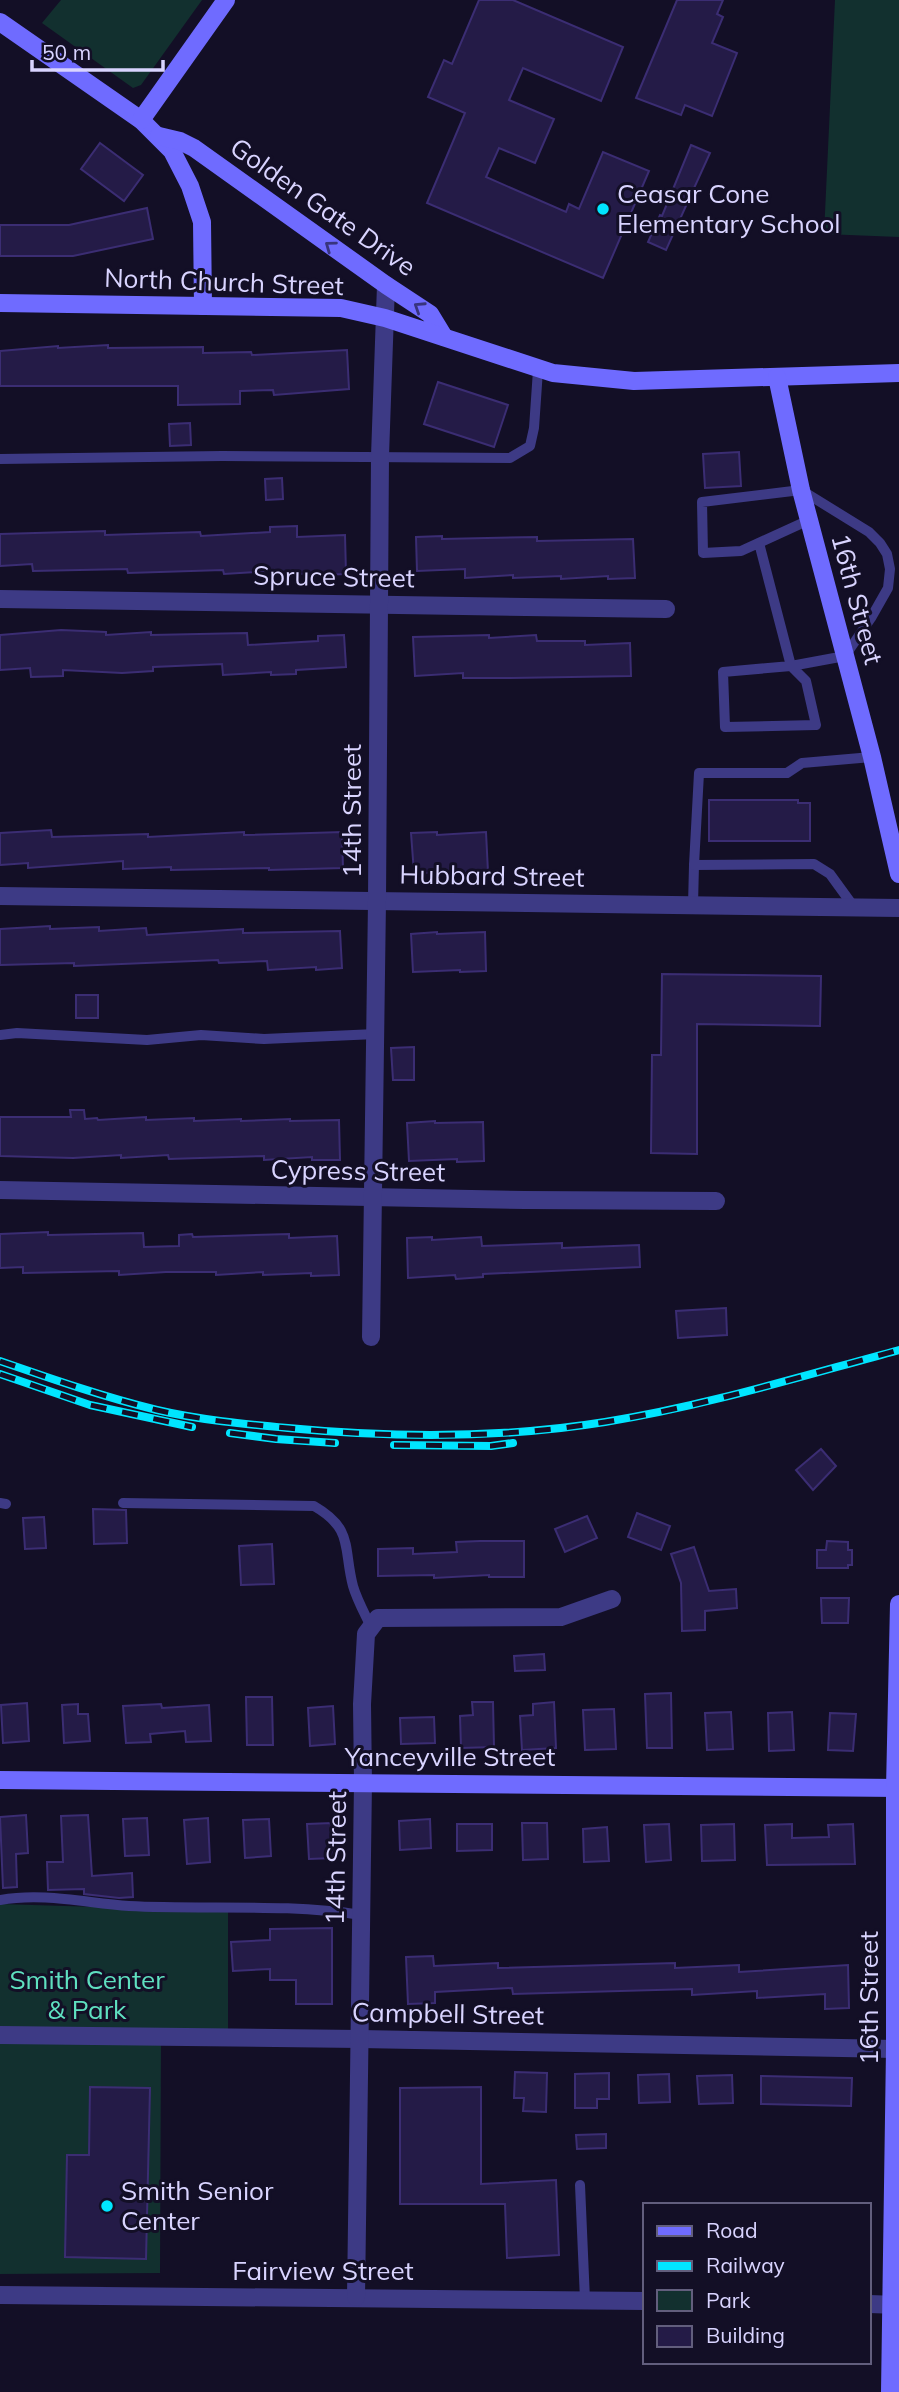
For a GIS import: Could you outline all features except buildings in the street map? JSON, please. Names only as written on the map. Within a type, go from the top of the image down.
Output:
[{"type":"street","points":[[141,120],[226,0]]},
{"type":"street","name":"Golden Gate Drive","points":[[0,22],[141,120],[172,151],[197,204],[203,243],[203,306]]},
{"type":"street","name":"Golden Gate Drive","points":[[159,136],[194,148],[430,314],[444,337]]},
{"type":"street","name":"14th Street","points":[[371,1337],[380,456],[386,285]]},
{"type":"street","name":"North Church Street","points":[[0,303],[341,308],[385,318],[538,370],[634,381],[899,373]]},
{"type":"street","name":"16th Street","points":[[777,377],[801,490],[872,757],[899,874]]},
{"type":"street","name":"Spruce Street","points":[[0,599],[666,609]]},
{"type":"street","name":"Hubbard Street","points":[[0,896],[899,908]]},
{"type":"street","name":"Cypress Street","points":[[0,1190],[716,1201]]},
{"type":"street","points":[[372,1627],[378,1618],[561,1617],[612,1599]]},
{"type":"street","name":"16th Street","points":[[890,2392],[895,2305],[899,1604]]},
{"type":"street","name":"14th Street","points":[[356,2297],[362,1704],[366,1634],[372,1627]]},
{"type":"street","name":"Yanceyville Street","points":[[0,1780],[897,1788]]},
{"type":"street","name":"Campbell Street","points":[[0,2035],[895,2049]]},
{"type":"street","name":"Fairview Street","points":[[0,2295],[643,2301]]},
{"type":"street","points":[[871,2304],[895,2305]]},
{"type":"lane","points":[[0,459],[222,456],[510,458],[530,446],[538,370]]},
{"type":"lane","points":[[759,543],[791,666],[806,681],[816,725],[725,727],[723,672],[791,666],[845,656],[888,588],[890,569],[887,554],[869,532],[801,490],[702,502],[703,553],[741,551],[809,520]]},
{"type":"lane","points":[[693,905],[699,773],[787,774],[802,763],[872,757]]},
{"type":"lane","points":[[694,865],[814,864],[830,874],[854,907]]},
{"type":"lane","points":[[0,1035],[17,1033],[147,1040],[201,1035],[264,1039],[376,1034]]},
{"type":"lane","points":[[124,1503],[314,1506],[331,1516],[340,1528],[346,1542],[353,1587],[372,1627]]},
{"type":"lane","points":[[0,1900],[51,1898],[125,1905],[316,1910],[360,1915]]},
{"type":"lane","points":[[580,2185],[585,2300]]},
{"type":"green space","points":[[61,0],[202,0],[141,85],[133,88],[42,23]]},
{"type":"green space","points":[[835,0],[899,0],[899,237],[824,234]]},
{"type":"green space","name":"Smith Center & Park","points":[[0,1904],[228,1911],[228,2038],[161,2039],[160,2273],[0,2274]]},
{"type":"railway","points":[[0,1361],[117,1399],[189,1416],[328,1431],[447,1435],[526,1432],[605,1422],[753,1390],[899,1350]]},
{"type":"railway","points":[[0,1374],[90,1405],[192,1427]]},
{"type":"railway","points":[[230,1433],[335,1443]]},
{"type":"railway","points":[[394,1445],[491,1446],[513,1443]]},
{"type":"place","name":"Ceasar Cone Elementary School","points":[[603,209]]},
{"type":"place","name":"Smith Senior Center","points":[[107,2206]]}]
